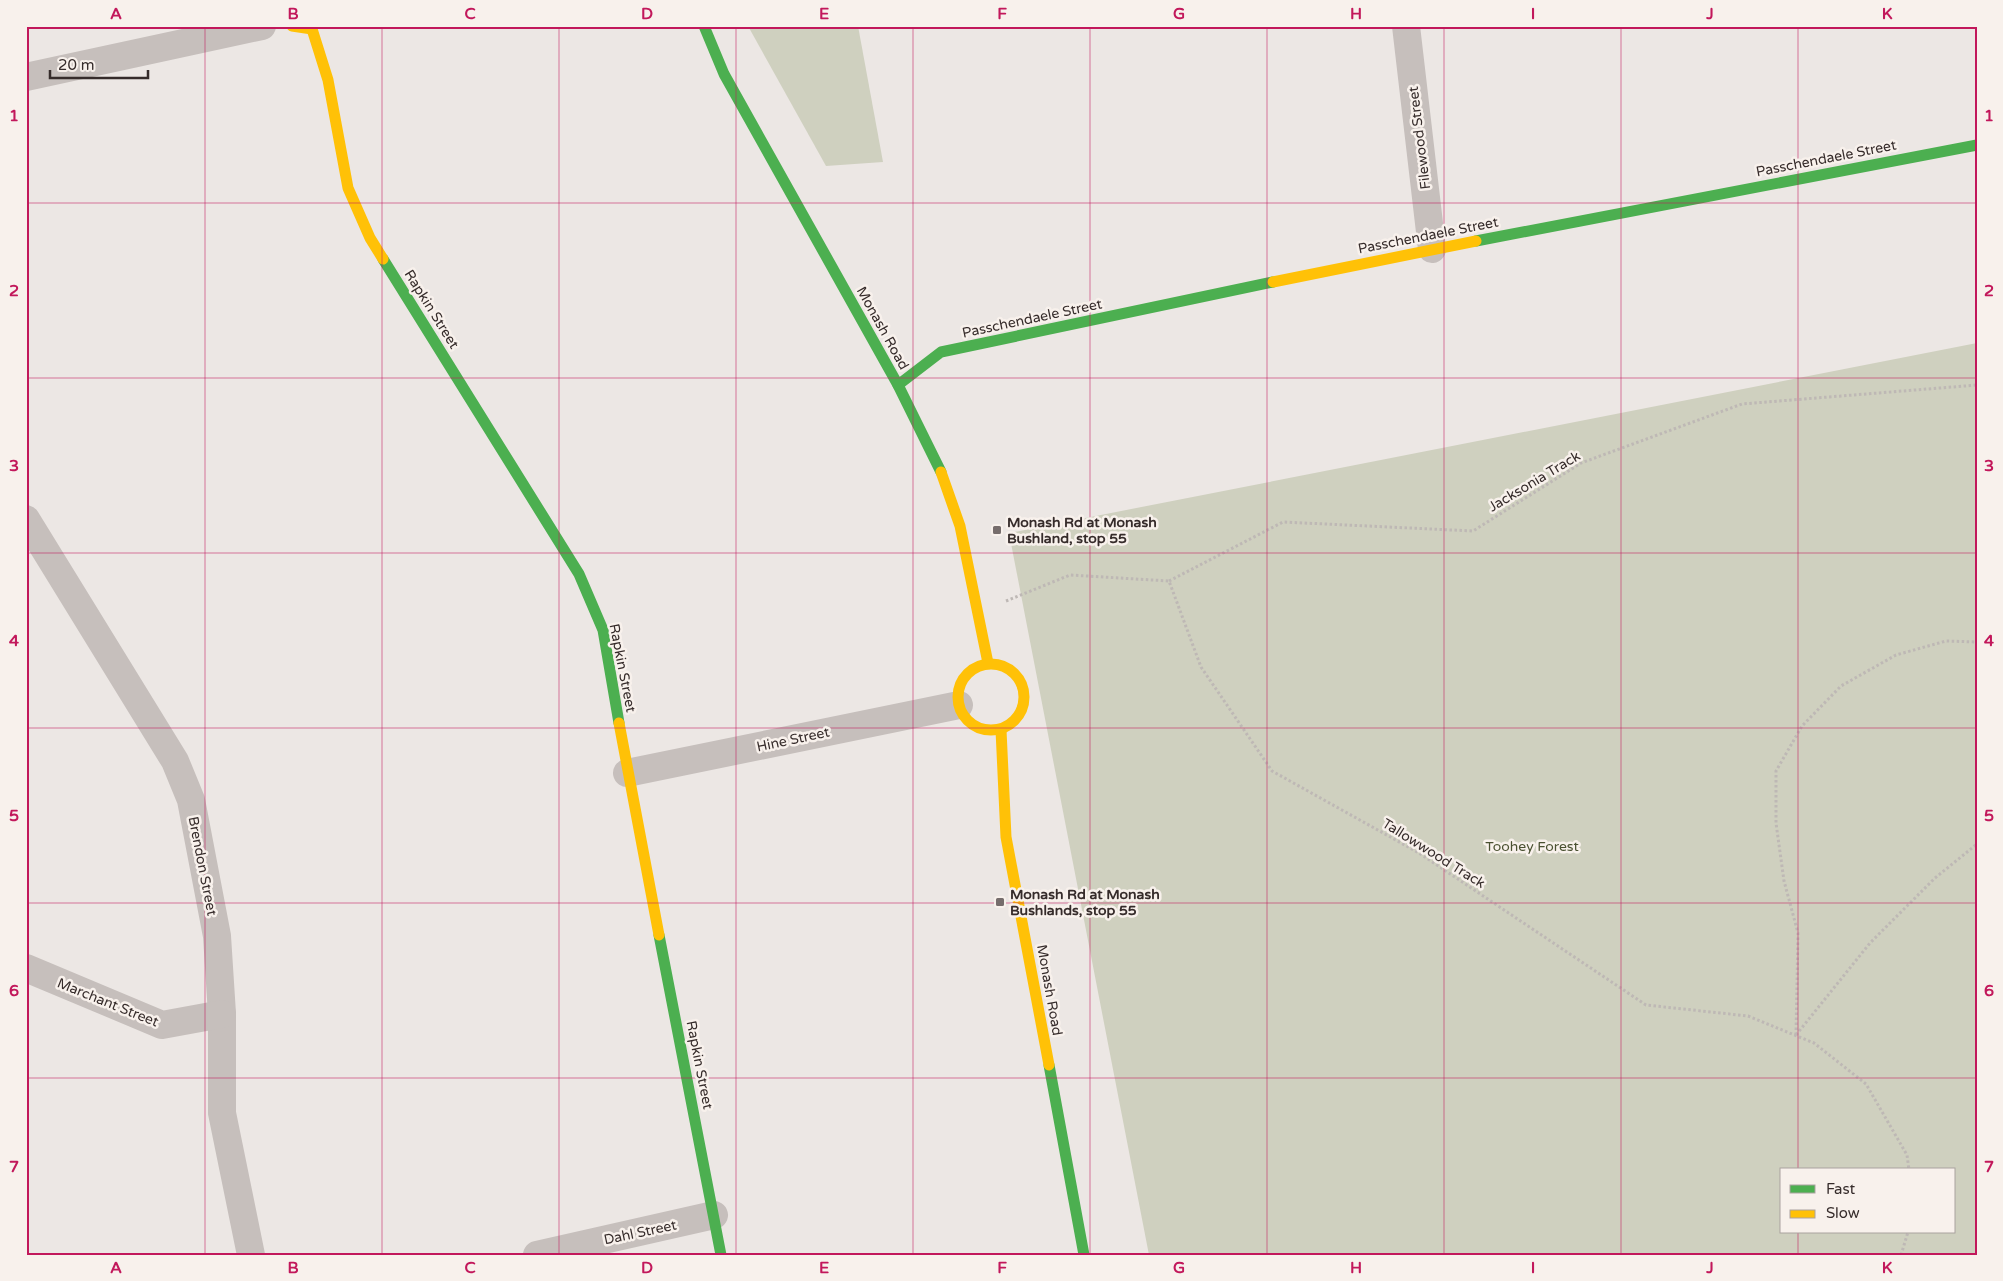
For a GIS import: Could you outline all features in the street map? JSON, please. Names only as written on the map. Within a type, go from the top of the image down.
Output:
[{"type":"street","points":[[26,76],[262,26]]},
{"type":"street","name":"Rapkin Street","points":[[292,26],[312,29],[328,80],[348,188],[370,238],[579,574],[603,630],[627,773],[722,1255]]},
{"type":"street","name":"Monash Road","points":[[704,26],[724,74],[898,385],[936,458],[960,526],[988,664]]},
{"type":"street","name":"Filewood Street","points":[[1406,26],[1432,249]]},
{"type":"street","name":"Passchendaele Street","points":[[898,385],[941,352],[1432,249],[1977,145]]},
{"type":"street","name":"Brendon Street","points":[[26,519],[175,761],[191,800],[217,936],[222,1014],[222,1113],[251,1255]]},
{"type":"street","points":[[988,664],[1000,664],[1011,670],[1020,679],[1024,690],[1025,703],[1020,715],[1012,724],[1001,730],[986,731],[972,725],[962,715],[959,705],[959,688],[965,676],[975,668],[988,664]]},
{"type":"street","name":"Hine Street","points":[[627,773],[959,705]]},
{"type":"street","name":"Monash Road","points":[[1001,730],[1006,837],[1084,1255]]},
{"type":"street","name":"Marchant Street","points":[[26,968],[162,1025],[222,1014]]},
{"type":"street","name":"Dahl Street","points":[[537,1255],[714,1215]]},
{"type":"path","name":"Jacksonia Track","points":[[1168,581],[1284,522],[1473,531],[1581,463],[1742,404],[1977,385]]},
{"type":"path","points":[[978,613],[1070,576],[1168,581]]},
{"type":"path","name":"Tallowwood Track","points":[[1168,581],[1201,667],[1272,771],[1419,853],[1646,1005],[1748,1016],[1814,1043],[1866,1084],[1907,1154],[1909,1168]]},
{"type":"path","points":[[1796,1035],[1798,933],[1784,881],[1776,822],[1776,771],[1802,726],[1841,686],[1896,655],[1946,641],[1977,642]]},
{"type":"path","points":[[1796,1035],[1870,943],[1935,878],[1977,844]]},
{"type":"path","points":[[1901,1255],[1907,1234]]},
{"type":"green space","points":[[748,26],[858,26],[883,162],[826,166]]},
{"type":"green space","name":"Toohey Forest","points":[[1977,343],[1977,1255],[1149,1255],[1009,533]]},
{"type":"traffic: fast","points":[[704,26],[724,74],[898,385],[941,472]]},
{"type":"traffic: fast","points":[[1476,241],[1977,145]]},
{"type":"traffic: fast","points":[[383,259],[579,574],[603,630],[619,723]]},
{"type":"traffic: fast","points":[[898,385],[941,352],[1273,282]]},
{"type":"traffic: fast","points":[[659,935],[721,1255]]},
{"type":"traffic: fast","points":[[1049,1065],[1084,1255]]},
{"type":"traffic: slow","points":[[292,26],[312,29],[328,80],[348,188],[370,238],[383,259]]},
{"type":"traffic: slow","points":[[1273,282],[1476,241]]},
{"type":"traffic: slow","points":[[941,472],[960,526],[988,663]]},
{"type":"traffic: slow","points":[[984,664],[998,664],[1010,669],[1019,678],[1024,690],[1024,697],[1022,710],[1015,721],[998,730],[984,730],[972,725],[963,716],[958,704],[958,690],[963,678],[972,669],[984,664]]},
{"type":"traffic: slow","points":[[619,723],[659,935]]},
{"type":"traffic: slow","points":[[1001,730],[1006,837],[1049,1065]]},
{"type":"place","name":"Monash Rd at Monash Bushland, stop 55","points":[[997,530]]},
{"type":"place","name":"Monash Rd at Monash Bushlands, stop 55","points":[[1000,902]]}]
